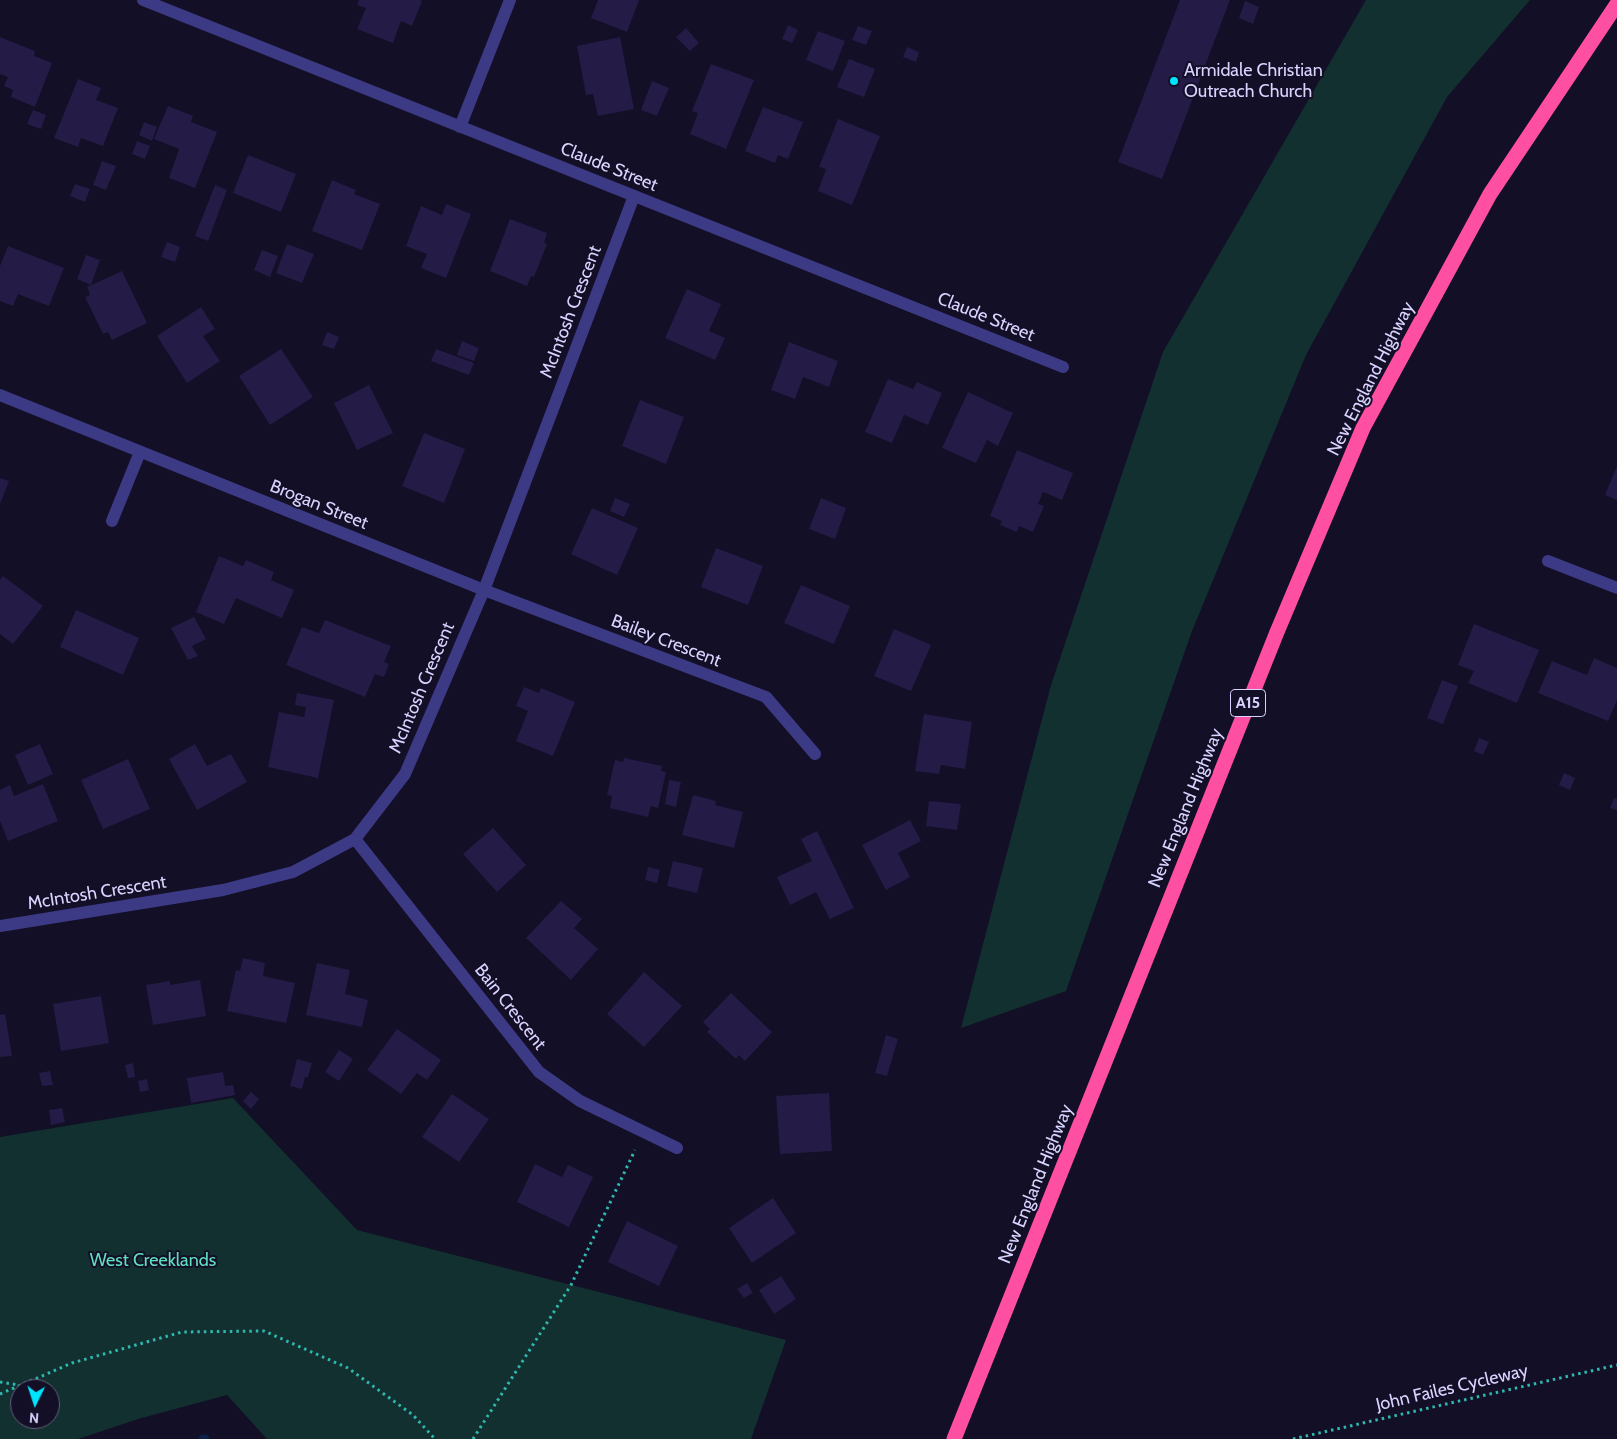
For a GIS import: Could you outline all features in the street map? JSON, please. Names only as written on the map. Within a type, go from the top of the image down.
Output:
[{"type":"highway","name":"New England Highway","points":[[954,1439],[1270,650],[1364,428],[1490,194],[1617,4]]},
{"type":"street","name":"Claude Street","points":[[143,0],[1062,367]]},
{"type":"street","points":[[460,127],[510,0]]},
{"type":"street","name":"McIntosh Crescent","points":[[0,926],[223,890],[293,872],[355,839],[405,774],[484,590],[634,196]]},
{"type":"street","name":"Brogan Street","points":[[0,395],[484,590]]},
{"type":"street","points":[[112,521],[140,452]]},
{"type":"street","points":[[1548,561],[1617,588]]},
{"type":"street","name":"Bailey Crescent","points":[[484,590],[766,698],[815,754]]},
{"type":"street","name":"Bain Crescent","points":[[355,839],[539,1072],[580,1101],[677,1148]]},
{"type":"path","points":[[473,1439],[571,1285],[634,1152]]},
{"type":"path","points":[[36,1379],[72,1363],[182,1332],[264,1331],[348,1368],[413,1414],[435,1439]]},
{"type":"path","name":"John Failes Cycleway","points":[[1293,1439],[1617,1364]]},
{"type":"green space","points":[[1366,0],[1530,0],[1447,97],[1306,355],[1192,631],[1066,991],[961,1028],[1051,685],[1163,352]]},
{"type":"green space","name":"West Creeklands","points":[[233,1098],[357,1230],[786,1340],[751,1439],[267,1439],[227,1395],[138,1419],[78,1439],[0,1439],[0,1137]]},
{"type":"building","points":[[359,0],[422,1],[412,26],[401,21],[393,43],[357,29],[366,8],[357,5]]},
{"type":"building","points":[[598,0],[639,0],[627,32],[591,18]]},
{"type":"building","name":"Armidale Christian Outreach Church","points":[[1180,0],[1230,0],[1162,179],[1118,162]]},
{"type":"building","points":[[1245,1],[1259,7],[1253,24],[1239,18]]},
{"type":"building","points":[[788,25],[798,30],[792,43],[782,39]]},
{"type":"building","points":[[858,26],[872,31],[866,45],[852,40]]},
{"type":"building","points":[[686,28],[699,43],[690,51],[676,37]]},
{"type":"building","points":[[818,31],[845,41],[833,71],[806,60]]},
{"type":"building","points":[[0,37],[35,51],[34,56],[52,63],[35,107],[11,97],[13,90],[4,86],[8,77],[0,74]]},
{"type":"building","points":[[620,37],[634,109],[598,116],[593,94],[586,95],[577,46]]},
{"type":"building","points":[[907,47],[919,52],[916,62],[903,57]]},
{"type":"building","points":[[849,59],[875,69],[864,97],[837,87]]},
{"type":"building","points":[[711,64],[754,80],[726,149],[690,134],[698,113],[692,111]]},
{"type":"building","points":[[78,79],[101,88],[96,100],[118,108],[103,146],[81,138],[78,147],[54,138]]},
{"type":"building","points":[[652,81],[669,88],[657,116],[641,110]]},
{"type":"building","points":[[168,106],[193,116],[191,122],[217,132],[195,188],[169,178],[179,149],[154,139]]},
{"type":"building","points":[[763,107],[803,122],[788,159],[778,155],[775,163],[745,151]]},
{"type":"building","points":[[33,110],[46,115],[41,129],[27,124]]},
{"type":"building","points":[[838,119],[880,136],[852,205],[818,191],[826,169],[819,167]]},
{"type":"building","points":[[144,122],[157,127],[152,141],[139,135]]},
{"type":"building","points":[[137,141],[150,146],[145,159],[132,154]]},
{"type":"building","points":[[248,155],[296,174],[281,212],[233,193]]},
{"type":"building","points":[[102,161],[116,166],[106,190],[93,185]]},
{"type":"building","points":[[332,180],[356,190],[354,194],[380,204],[362,250],[312,231]]},
{"type":"building","points":[[75,184],[90,189],[85,202],[70,196]]},
{"type":"building","points":[[215,185],[227,190],[208,241],[195,236]]},
{"type":"building","points":[[446,204],[471,214],[446,278],[421,268],[427,254],[406,246],[421,206],[442,215]]},
{"type":"building","points":[[510,219],[547,233],[544,243],[547,244],[534,277],[531,276],[527,286],[490,271]]},
{"type":"building","points":[[167,242],[180,247],[175,262],[161,257]]},
{"type":"building","points":[[287,244],[314,254],[302,283],[276,273]]},
{"type":"building","points":[[8,246],[64,268],[49,306],[18,294],[13,306],[0,301],[0,266]]},
{"type":"building","points":[[262,250],[278,256],[270,277],[254,270]]},
{"type":"building","points":[[86,255],[100,260],[91,285],[77,279]]},
{"type":"building","points":[[122,271],[147,323],[112,340],[108,332],[103,334],[85,297],[90,295],[87,287]]},
{"type":"building","points":[[687,289],[721,304],[709,331],[725,338],[715,360],[665,338]]},
{"type":"building","points":[[201,307],[215,329],[203,336],[220,361],[187,383],[157,336]]},
{"type":"building","points":[[327,332],[339,337],[334,349],[322,345]]},
{"type":"building","points":[[462,341],[479,348],[474,361],[457,355]]},
{"type":"building","points":[[789,342],[838,361],[829,387],[803,377],[795,399],[771,390]]},
{"type":"building","points":[[281,349],[313,397],[270,425],[239,376]]},
{"type":"building","points":[[436,349],[474,363],[469,375],[431,361]]},
{"type":"building","points":[[888,379],[913,389],[917,382],[942,393],[928,425],[904,415],[892,443],[865,432]]},
{"type":"building","points":[[369,385],[393,433],[357,450],[334,403]]},
{"type":"building","points":[[968,392],[1013,413],[998,446],[987,440],[976,463],[942,448]]},
{"type":"building","points":[[640,400],[684,417],[666,464],[622,446]]},
{"type":"building","points":[[424,433],[465,449],[444,503],[402,486]]},
{"type":"building","points":[[1017,450],[1073,473],[1062,500],[1043,492],[1038,504],[1044,506],[1033,532],[1019,526],[1017,532],[1000,525],[1002,521],[990,516]]},
{"type":"building","points":[[1617,466],[1617,500],[1605,495]]},
{"type":"building","points":[[0,478],[9,481],[0,504]]},
{"type":"building","points":[[615,498],[630,504],[624,517],[610,511]]},
{"type":"building","points":[[821,498],[846,508],[835,539],[809,529]]},
{"type":"building","points":[[592,508],[638,528],[617,575],[571,554]]},
{"type":"building","points":[[716,548],[763,566],[748,605],[701,587]]},
{"type":"building","points":[[219,556],[243,566],[246,560],[274,572],[271,580],[294,590],[282,618],[236,598],[224,624],[196,612]]},
{"type":"building","points":[[3,576],[43,606],[13,644],[0,634],[0,580]]},
{"type":"building","points":[[801,585],[850,606],[834,644],[784,623]]},
{"type":"building","points":[[76,610],[139,638],[123,675],[60,647]]},
{"type":"building","points":[[194,617],[206,639],[192,646],[198,656],[188,660],[171,628]]},
{"type":"building","points":[[325,620],[391,646],[384,662],[389,664],[384,677],[375,674],[365,697],[286,665],[302,627],[319,633]]},
{"type":"building","points":[[1474,624],[1539,650],[1517,703],[1468,683],[1474,671],[1458,665]]},
{"type":"building","points":[[894,629],[931,645],[911,691],[874,676]]},
{"type":"building","points":[[1594,658],[1617,668],[1617,700],[1608,721],[1538,693],[1552,661],[1587,675]]},
{"type":"building","points":[[1442,680],[1458,686],[1443,724],[1427,718]]},
{"type":"building","points":[[524,687],[539,693],[541,688],[575,702],[553,756],[516,741],[528,711],[516,706]]},
{"type":"building","points":[[297,693],[334,700],[318,778],[268,767],[279,712],[304,717],[306,707],[295,705]]},
{"type":"building","points":[[924,714],[972,722],[965,769],[941,765],[939,774],[915,771]]},
{"type":"building","points":[[1479,738],[1489,742],[1483,755],[1474,751]]},
{"type":"building","points":[[40,744],[53,774],[28,785],[15,755]]},
{"type":"building","points":[[195,744],[207,766],[231,754],[247,782],[197,810],[169,759]]},
{"type":"building","points":[[624,758],[662,766],[661,771],[666,772],[658,808],[651,806],[648,817],[610,808],[612,796],[607,795],[615,760],[623,762]]},
{"type":"building","points":[[128,759],[150,809],[103,829],[81,780]]},
{"type":"building","points":[[1564,773],[1575,778],[1570,790],[1559,785]]},
{"type":"building","points":[[669,780],[681,782],[676,807],[665,804]]},
{"type":"building","points":[[43,784],[58,821],[8,841],[0,821],[0,790],[10,785],[14,796]]},
{"type":"building","points":[[693,795],[716,801],[715,805],[743,812],[734,848],[682,835]]},
{"type":"building","points":[[1614,798],[1617,799],[1617,810],[1610,808]]},
{"type":"building","points":[[929,801],[961,804],[957,830],[926,826]]},
{"type":"building","points":[[910,820],[921,841],[898,853],[910,877],[886,890],[862,845]]},
{"type":"building","points":[[493,828],[526,865],[497,892],[463,854]]},
{"type":"building","points":[[817,831],[854,908],[830,919],[816,892],[790,905],[777,877],[812,861],[801,839]]},
{"type":"building","points":[[673,861],[703,868],[697,893],[667,886]]},
{"type":"building","points":[[648,867],[660,870],[657,883],[645,880]]},
{"type":"building","points":[[561,901],[582,919],[574,928],[598,949],[571,980],[526,938]]},
{"type":"building","points":[[243,958],[265,963],[263,976],[295,983],[286,1023],[227,1011],[236,970],[240,971]]},
{"type":"building","points":[[317,963],[350,970],[345,994],[368,1000],[362,1027],[306,1015]]},
{"type":"building","points":[[644,972],[682,1006],[644,1047],[607,1014]]},
{"type":"building","points":[[200,980],[206,1016],[153,1025],[146,985],[170,981],[170,985]]},
{"type":"building","points":[[731,993],[772,1032],[745,1061],[739,1055],[736,1059],[707,1032],[710,1029],[703,1022]]},
{"type":"building","points":[[101,996],[109,1043],[61,1051],[53,1004]]},
{"type":"building","points":[[5,1014],[12,1056],[0,1057],[0,1015]]},
{"type":"building","points":[[397,1029],[441,1060],[427,1080],[417,1073],[401,1094],[367,1070]]},
{"type":"building","points":[[886,1035],[898,1039],[887,1076],[875,1073]]},
{"type":"building","points":[[339,1050],[353,1059],[339,1081],[325,1072]]},
{"type":"building","points":[[297,1059],[312,1063],[308,1077],[305,1077],[302,1089],[290,1086]]},
{"type":"building","points":[[133,1063],[135,1077],[128,1078],[125,1065]]},
{"type":"building","points":[[50,1071],[53,1085],[42,1086],[39,1073]]},
{"type":"building","points":[[223,1072],[225,1086],[233,1085],[235,1095],[191,1103],[187,1078]]},
{"type":"building","points":[[147,1079],[149,1090],[140,1092],[138,1081]]},
{"type":"building","points":[[251,1092],[259,1099],[251,1109],[243,1101]]},
{"type":"building","points":[[829,1093],[832,1151],[780,1154],[776,1096]]},
{"type":"building","points":[[452,1094],[489,1119],[459,1162],[422,1137]]},
{"type":"building","points":[[62,1108],[65,1122],[51,1125],[49,1110]]},
{"type":"building","points":[[535,1164],[562,1177],[568,1165],[593,1177],[569,1227],[517,1202]]},
{"type":"building","points":[[773,1198],[796,1233],[752,1263],[729,1228]]},
{"type":"building","points":[[627,1221],[678,1246],[659,1286],[608,1262]]},
{"type":"building","points":[[781,1276],[796,1299],[774,1314],[759,1290]]},
{"type":"building","points":[[747,1283],[753,1293],[744,1298],[737,1289]]},
{"type":"place","name":"Armidale Christian Outreach Church","points":[[1174,81]]}]
